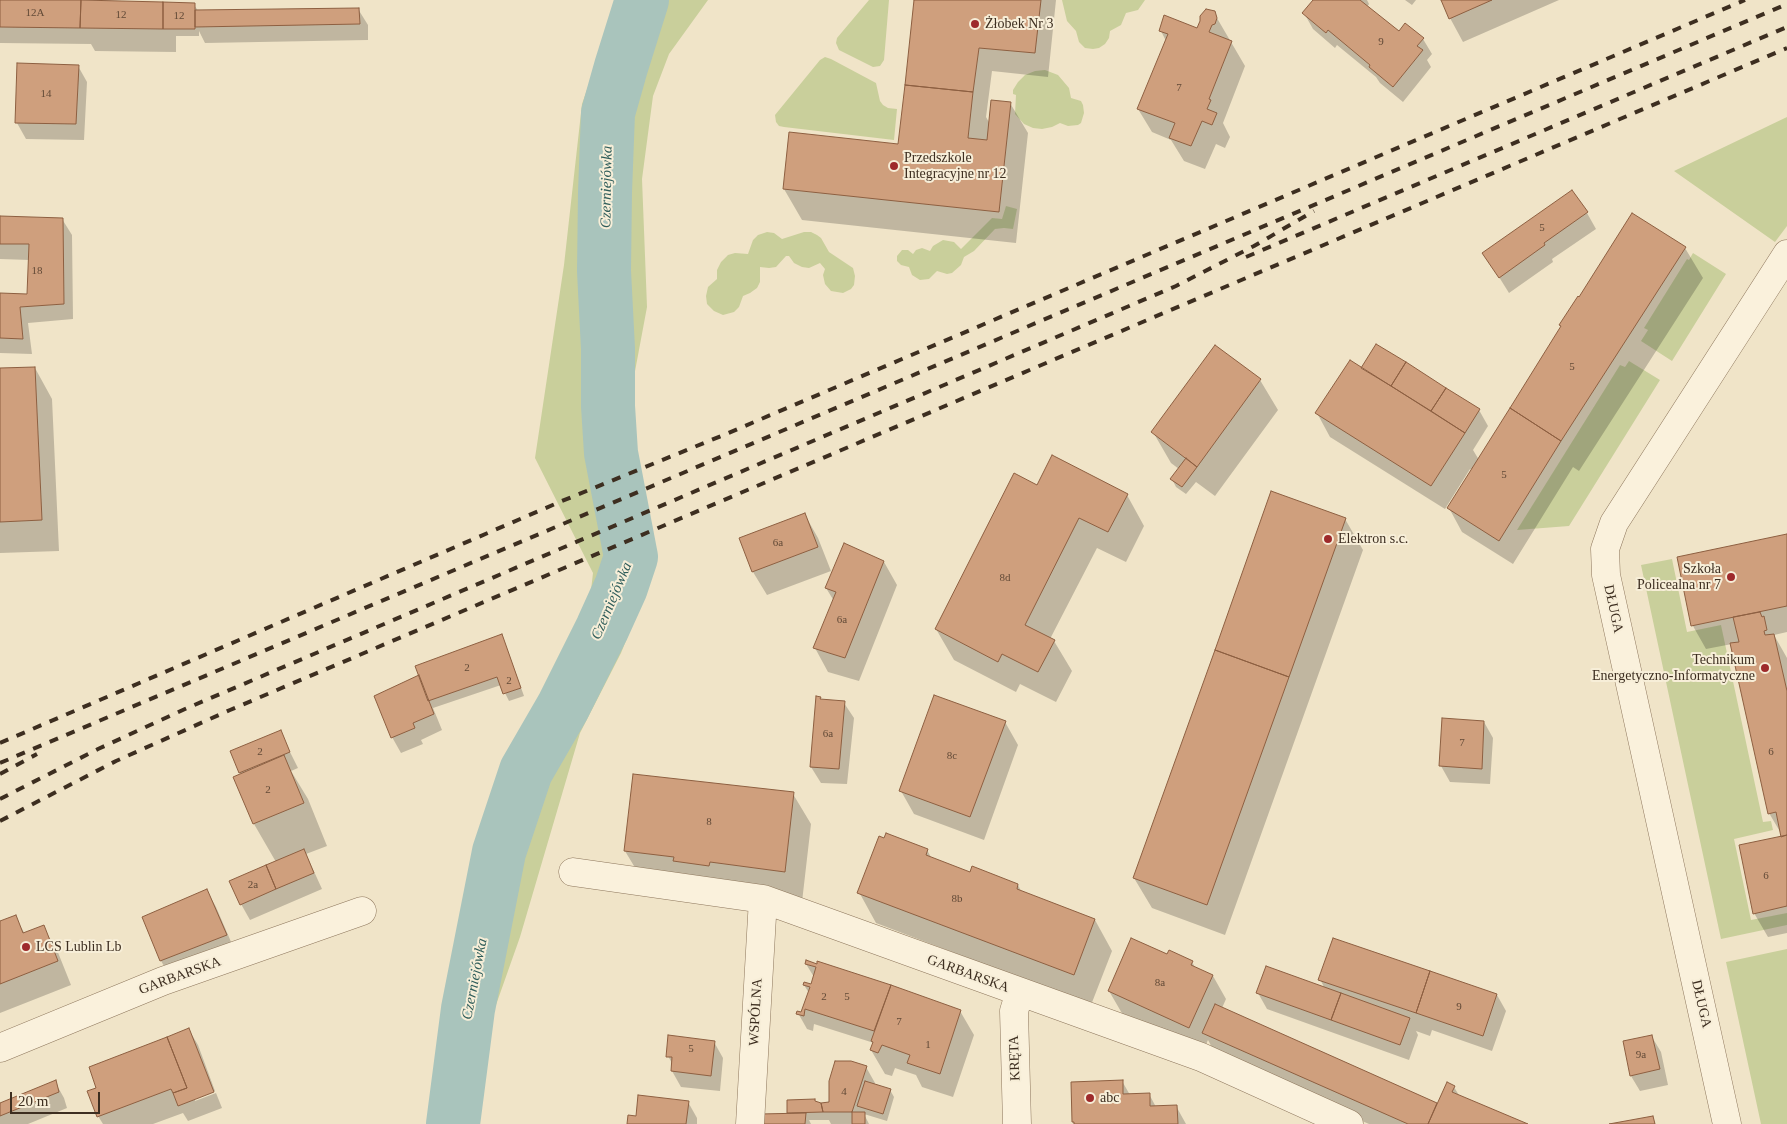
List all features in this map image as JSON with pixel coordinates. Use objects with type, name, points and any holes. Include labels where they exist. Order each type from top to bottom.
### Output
[{"type":"street","name":"DŁUGA","points":[[1727,1124],[1606,575],[1605,549],[1614,523],[1787,254]]},
{"type":"street","name":"GARBARSKA","points":[[573,872],[763,900],[1201,1057],[1321,1118],[1349,1124]]},
{"type":"street","name":"WSPÓLNA","points":[[750,1124],[763,900]]},
{"type":"street","name":"GARBARSKA","points":[[0,1048],[164,981],[362,911]]},
{"type":"street","name":"KRĘTA","points":[[1018,1124],[1014,1012],[1020,992]]},
{"type":"green space","points":[[618,0],[708,0],[669,54],[653,96],[642,179],[647,307],[627,414],[646,558],[640,606],[621,653],[580,733],[520,937],[491,1019],[478,1124],[434,1124],[442,1006],[469,891],[505,764],[588,616],[593,573],[535,458],[564,265],[582,104]]},
{"type":"green space","points":[[869,0],[889,0],[884,60],[880,66],[873,67],[839,50],[836,43],[837,38]]},
{"type":"green space","points":[[1062,0],[1145,0],[1138,10],[1126,13],[1121,25],[1110,31],[1109,38],[1105,44],[1093,49],[1085,48],[1079,42],[1076,31],[1067,21]]},
{"type":"green space","points":[[825,57],[876,83],[880,101],[883,105],[888,108],[897,109],[894,140],[779,126],[775,115],[820,60]]},
{"type":"green space","points":[[1045,70],[1058,75],[1069,88],[1071,98],[1081,101],[1084,113],[1081,123],[1078,125],[1068,126],[1060,123],[1042,129],[1033,128],[1024,124],[1015,114],[1016,95],[1013,94],[1013,90],[1018,82],[1025,75]]},
{"type":"green space","points":[[1787,117],[1787,226],[1775,242],[1674,171]]},
{"type":"green space","points":[[1006,206],[1017,209],[1013,229],[995,229],[974,251],[964,257],[961,265],[952,273],[947,274],[937,271],[929,279],[920,280],[912,275],[909,267],[901,265],[897,261],[897,256],[902,250],[908,250],[913,254],[916,250],[922,248],[930,251],[933,246],[943,240],[954,242],[961,249],[992,218],[1002,219]]},
{"type":"green space","points":[[767,232],[774,233],[782,239],[804,232],[811,232],[817,235],[821,238],[829,252],[853,268],[855,276],[854,285],[843,293],[831,291],[825,284],[823,275],[825,269],[820,263],[809,268],[802,267],[794,263],[789,256],[786,256],[776,267],[760,267],[760,282],[757,288],[743,296],[739,307],[734,312],[723,315],[714,311],[707,304],[706,296],[708,287],[717,279],[717,270],[721,262],[728,255],[735,253],[748,254],[753,240],[758,235]]},
{"type":"green space","points":[[1693,253],[1726,274],[1672,361],[1641,341],[1648,330],[1644,328],[1687,259],[1689,260]]},
{"type":"green space","points":[[1629,361],[1660,380],[1569,526],[1517,530],[1620,365],[1625,367]]},
{"type":"green space","points":[[1672,559],[1687,632],[1721,625],[1763,822],[1771,821],[1773,830],[1734,839],[1751,920],[1787,913],[1787,925],[1721,939],[1641,565]]},
{"type":"green space","points":[[1787,949],[1787,1124],[1761,1124],[1726,962]]},
{"type":"building","points":[[0,0],[81,0],[80,28],[0,27]]},
{"type":"building","points":[[81,0],[163,2],[163,29],[80,28]]},
{"type":"building","name":"Żłobek Nr 3","points":[[914,0],[1041,0],[1035,53],[979,48],[973,92],[905,85]]},
{"type":"building","points":[[1313,0],[1360,0],[1399,31],[1405,23],[1424,38],[1417,46],[1423,50],[1393,87],[1328,30],[1326,33],[1302,13]]},
{"type":"building","points":[[1441,0],[1492,0],[1449,19]]},
{"type":"building","points":[[163,2],[195,3],[195,29],[163,29]]},
{"type":"building","points":[[359,8],[360,24],[195,27],[195,10]]},
{"type":"building","points":[[1206,9],[1215,11],[1217,18],[1209,32],[1232,41],[1209,99],[1211,100],[1207,109],[1217,113],[1212,125],[1202,121],[1191,146],[1169,138],[1175,123],[1137,109],[1168,34],[1159,31],[1164,15],[1197,28],[1200,16]]},
{"type":"building","points":[[17,63],[79,65],[76,124],[15,123]]},
{"type":"building","name":"Przedszkole Integracyjne nr 12","points":[[905,85],[973,92],[968,138],[987,140],[991,100],[1011,102],[999,212],[783,189],[789,132],[898,144]]},
{"type":"building","points":[[1572,190],[1588,212],[1499,278],[1482,253]]},
{"type":"building","points":[[1632,213],[1686,247],[1561,441],[1510,408],[1561,326],[1559,325]]},
{"type":"building","points":[[0,216],[63,218],[64,304],[20,307],[23,339],[0,338],[0,293],[27,294],[29,244],[0,244]]},
{"type":"building","points":[[1376,344],[1406,362],[1391,386],[1361,368]]},
{"type":"building","points":[[1215,345],[1261,379],[1197,467],[1151,432]]},
{"type":"building","points":[[1350,360],[1465,433],[1431,486],[1315,413]]},
{"type":"building","points":[[1406,362],[1446,388],[1431,411],[1391,386]]},
{"type":"building","points":[[35,367],[42,520],[0,522],[0,368]]},
{"type":"building","points":[[1446,388],[1480,409],[1465,433],[1431,411]]},
{"type":"building","points":[[1510,408],[1561,441],[1499,541],[1447,508]]},
{"type":"building","points":[[1052,455],[1128,494],[1108,532],[1079,518],[1025,625],[1055,640],[1038,672],[1002,654],[998,662],[935,629],[1014,473],[1037,485]]},
{"type":"building","points":[[1186,458],[1197,467],[1182,487],[1170,479]]},
{"type":"building","points":[[1271,491],[1346,518],[1289,677],[1215,650]]},
{"type":"building","points":[[805,513],[818,547],[752,572],[739,538]]},
{"type":"building","points":[[1787,534],[1787,606],[1691,626],[1677,557]]},
{"type":"building","points":[[844,543],[884,561],[845,658],[813,648],[836,592],[825,588]]},
{"type":"building","points":[[1760,612],[1762,617],[1764,616],[1767,630],[1764,631],[1765,635],[1774,634],[1787,691],[1787,835],[1781,837],[1776,812],[1768,814],[1730,643],[1739,642],[1733,617]]},
{"type":"building","points":[[502,634],[521,688],[503,694],[497,677],[428,701],[415,666]]},
{"type":"building","points":[[1215,650],[1289,677],[1207,905],[1133,878]]},
{"type":"building","points":[[419,675],[434,714],[413,723],[415,728],[391,738],[374,696]]},
{"type":"building","points":[[934,695],[1006,721],[970,817],[899,791]]},
{"type":"building","points":[[816,696],[821,697],[820,699],[845,701],[839,769],[810,767]]},
{"type":"building","points":[[1442,718],[1484,721],[1482,769],[1439,766]]},
{"type":"building","points":[[281,730],[290,752],[239,773],[230,751]]},
{"type":"building","points":[[284,755],[304,803],[253,824],[233,777]]},
{"type":"building","points":[[633,774],[794,792],[785,872],[710,862],[709,866],[673,861],[674,857],[624,851]]},
{"type":"building","points":[[886,833],[928,849],[926,855],[970,872],[972,866],[1018,884],[1017,889],[1095,919],[1074,975],[857,893],[879,836],[884,838]]},
{"type":"building","points":[[1787,835],[1787,906],[1753,914],[1739,845]]},
{"type":"building","points":[[304,849],[314,873],[276,889],[266,865]]},
{"type":"building","points":[[266,865],[276,889],[240,905],[229,881]]},
{"type":"building","points":[[207,889],[227,935],[160,961],[142,917]]},
{"type":"building","name":"LCS Lublin Lb","points":[[16,915],[23,933],[44,925],[58,961],[0,984],[0,921]]},
{"type":"building","points":[[1131,938],[1167,954],[1169,950],[1193,961],[1191,965],[1213,975],[1189,1028],[1108,991]]},
{"type":"building","points":[[1333,938],[1430,971],[1416,1013],[1318,980]]},
{"type":"building","points":[[806,960],[817,964],[817,961],[891,985],[874,1031],[805,1009],[804,1016],[796,1014],[797,1011],[801,1012],[810,987],[803,985],[804,982],[811,984],[816,967],[805,964]]},
{"type":"building","points":[[1266,966],[1341,993],[1331,1020],[1256,993]]},
{"type":"building","points":[[1430,971],[1497,994],[1483,1036],[1416,1013]]},
{"type":"building","points":[[891,985],[961,1010],[940,1074],[907,1063],[910,1055],[882,1045],[878,1053],[870,1050],[873,1042],[871,1041]]},
{"type":"building","points":[[1341,993],[1410,1018],[1400,1045],[1331,1020]]},
{"type":"building","points":[[1215,1004],[1437,1103],[1428,1124],[1408,1124],[1202,1033]]},
{"type":"building","points":[[189,1028],[214,1092],[178,1106],[173,1093],[187,1088],[167,1037]]},
{"type":"building","points":[[668,1035],[715,1041],[711,1076],[671,1071],[672,1057],[666,1057]]},
{"type":"building","points":[[1652,1035],[1660,1069],[1630,1076],[1623,1041]]},
{"type":"building","points":[[167,1037],[187,1088],[173,1093],[171,1089],[97,1117],[87,1091],[96,1088],[89,1067]]},
{"type":"building","points":[[835,1061],[851,1061],[867,1066],[852,1112],[823,1112],[821,1103],[829,1102],[829,1081]]},
{"type":"building","points":[[56,1080],[59,1092],[0,1116],[0,1103]]},
{"type":"building","points":[[1123,1080],[1123,1094],[1150,1093],[1150,1106],[1177,1105],[1178,1124],[1074,1124],[1072,1122],[1071,1082]]},
{"type":"building","points":[[865,1081],[891,1089],[883,1114],[857,1106]]},
{"type":"building","points":[[1447,1082],[1455,1086],[1452,1092],[1528,1124],[1428,1124]]},
{"type":"building","points":[[638,1095],[689,1101],[686,1124],[627,1124],[628,1115],[636,1116]]},
{"type":"building","points":[[815,1099],[815,1101],[821,1103],[823,1112],[787,1113],[787,1100]]},
{"type":"building","points":[[852,1112],[865,1112],[865,1124],[852,1124]]},
{"type":"building","points":[[806,1113],[805,1124],[759,1124],[760,1114]]},
{"type":"building","points":[[1653,1116],[1655,1124],[1609,1124]]},
{"type":"waterway","name":"Czerniejówka","points":[[453,1124],[468,1009],[499,852],[526,771],[563,707],[602,629],[621,587],[631,557],[611,453],[604,271],[605,192],[608,113],[642,0]]},
{"type":"railway","points":[[0,743],[562,501],[726,434],[1745,0]]},
{"type":"railway","points":[[0,763],[1787,4]]},
{"type":"railway","points":[[1246,257],[1787,27]]},
{"type":"railway","points":[[0,821],[116,761],[230,710],[1787,48]]},
{"type":"railway","points":[[0,799],[98,749],[185,709],[1176,286],[1254,246],[1314,211]]},
{"type":"railway","points":[[0,774],[37,754]]},
{"type":"place","name":"Żłobek Nr 3","points":[[975,24]]},
{"type":"place","name":"Przedszkole Integracyjne nr 12","points":[[894,166]]},
{"type":"place","name":"Elektron s.c.","points":[[1328,539]]},
{"type":"place","name":"Szkoła Policealna nr 7","points":[[1731,577]]},
{"type":"place","name":"Technikum Energetyczno-Informatyczne","points":[[1765,668]]},
{"type":"place","name":"LCS Lublin Lb","points":[[26,947]]},
{"type":"place","name":"abc","points":[[1090,1098]]}]
